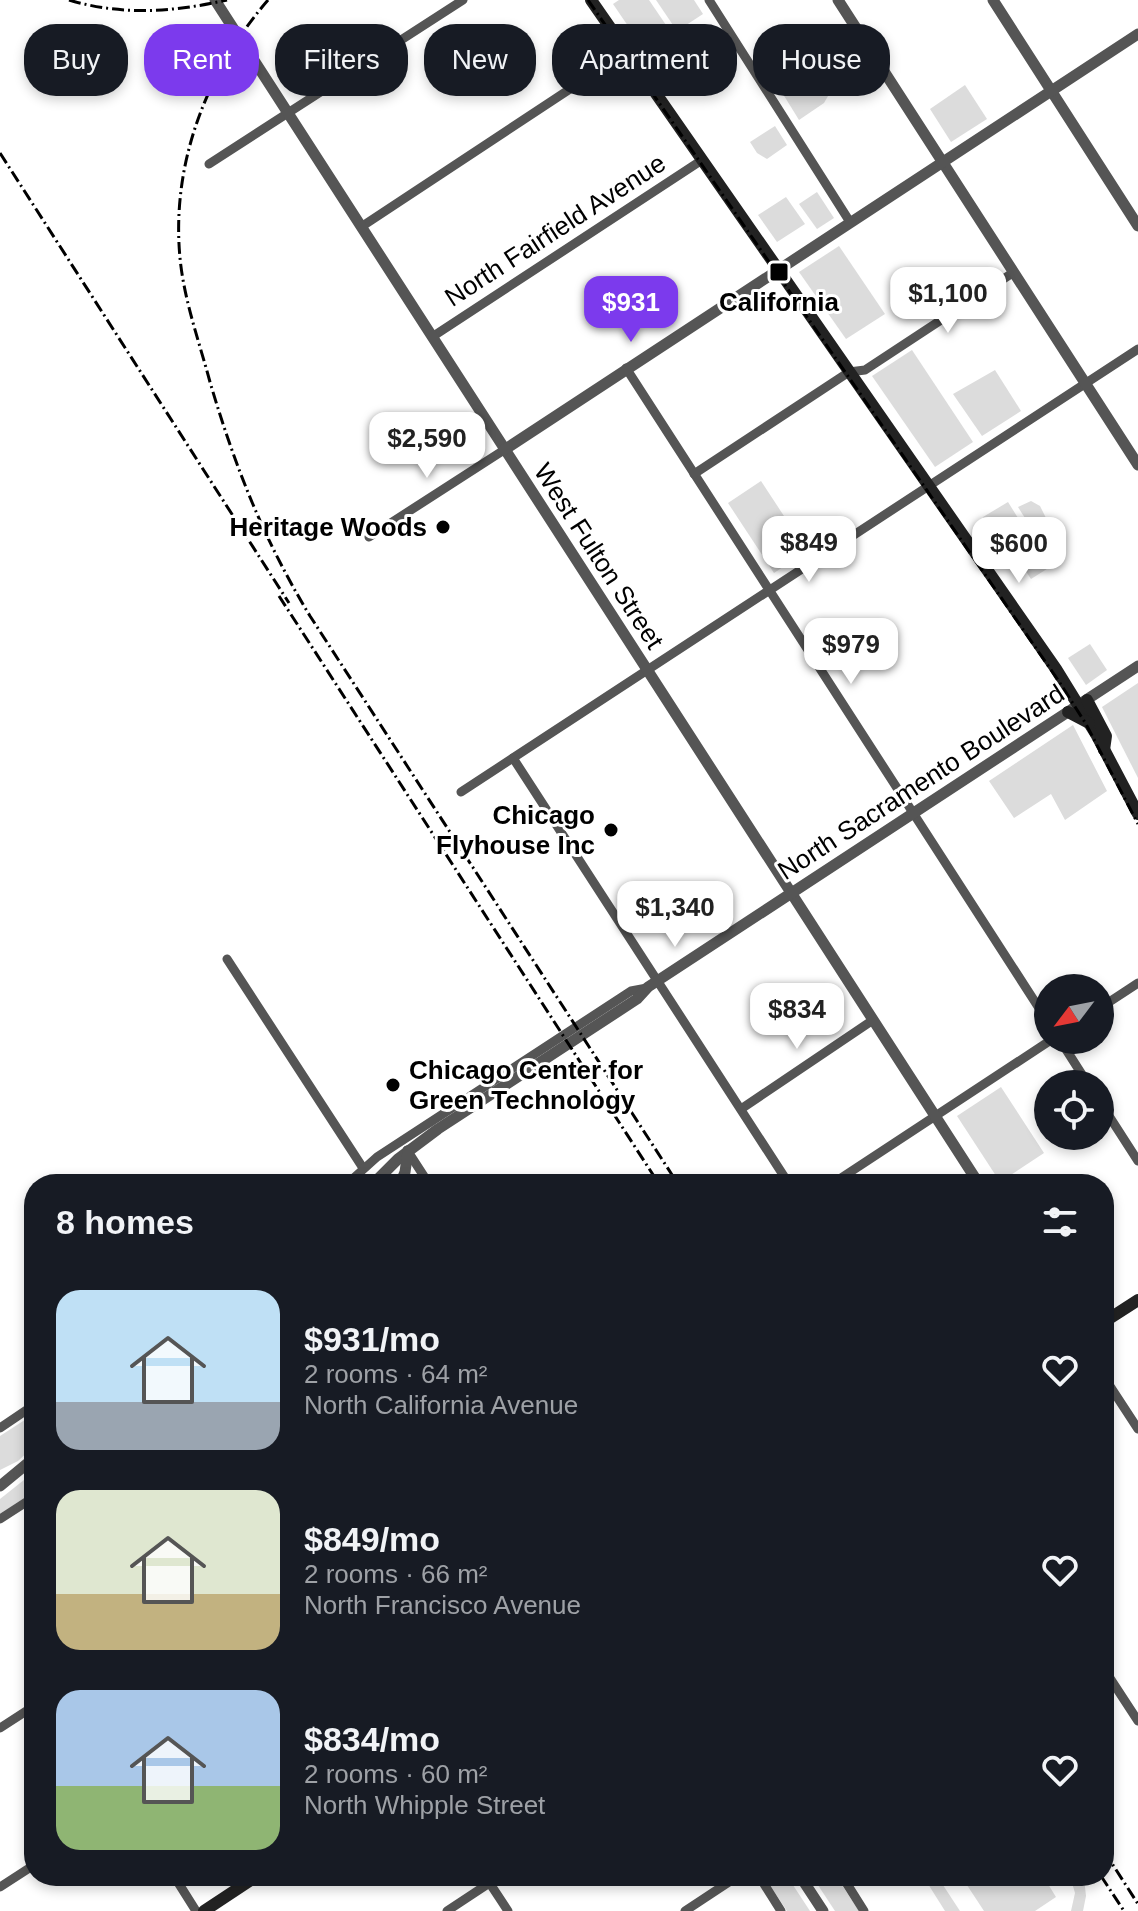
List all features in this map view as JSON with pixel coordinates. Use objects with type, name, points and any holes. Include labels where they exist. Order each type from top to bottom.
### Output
[{"type":"main road","points":[[591,0],[605,24]]},
{"type":"main road","points":[[654,96],[779,265],[813,319],[856,376],[1080,705],[1106,736],[1104,750]]},
{"type":"main road","points":[[1080,705],[1138,814]]},
{"type":"main road","points":[[1114,1316],[1138,1300]]},
{"type":"main road","points":[[204,1911],[242,1886]]},
{"type":"street","name":"West Fulton Street","points":[[215,0],[973,1174]]},
{"type":"street","points":[[209,164],[463,0]]},
{"type":"street","points":[[709,0],[850,222]]},
{"type":"street","points":[[838,0],[1138,465]]},
{"type":"street","points":[[993,0],[1138,226]]},
{"type":"street","points":[[369,537],[779,265],[1138,34]]},
{"type":"street","points":[[361,227],[559,96]]},
{"type":"street","name":"North Fairfield Avenue","points":[[432,337],[702,160]]},
{"type":"street","points":[[694,474],[856,376],[1014,272]]},
{"type":"street","points":[[461,792],[1138,349]]},
{"type":"street","points":[[626,368],[1034,1000]]},
{"type":"street","name":"North Sacramento Boulevard","points":[[357,1174],[637,999],[653,984],[1138,666]]},
{"type":"street","points":[[513,758],[653,984],[783,1174]]},
{"type":"street","points":[[227,959],[363,1168]]},
{"type":"street","points":[[1114,999],[1138,983]]},
{"type":"street","points":[[741,1109],[873,1020]]},
{"type":"street","points":[[847,1174],[1034,1051]]},
{"type":"street","points":[[1114,1124],[1138,1161]]},
{"type":"street","points":[[401,1174],[405,1146]]},
{"type":"street","points":[[405,1146],[423,1174]]},
{"type":"street","name":"North Sacramento Boulevard","points":[[381,1174],[405,1146]]},
{"type":"street","points":[[1114,1392],[1138,1429]]},
{"type":"street","points":[[0,1428],[24,1412]]},
{"type":"street","points":[[0,1486],[24,1466]]},
{"type":"street","points":[[0,1519],[24,1503]]},
{"type":"street","points":[[1114,1684],[1138,1721]]},
{"type":"street","points":[[0,1728],[24,1712]]},
{"type":"street","points":[[0,1887],[24,1871]]},
{"type":"street","points":[[180,1886],[196,1911]]},
{"type":"street","points":[[447,1911],[479,1886]]},
{"type":"street","points":[[491,1886],[508,1911]]},
{"type":"street","points":[[685,1911],[723,1886]]},
{"type":"street","points":[[765,1886],[781,1911]]},
{"type":"street","points":[[807,1886],[823,1911]]},
{"type":"street","points":[[848,1886],[864,1911]]},
{"type":"shaded area","points":[[619,0],[649,0],[665,24],[627,24],[613,4]]},
{"type":"shaded area","points":[[656,0],[694,0],[703,14],[688,24],[672,24]]},
{"type":"shaded area","points":[[965,85],[987,119],[951,142],[930,109]]},
{"type":"shaded area","points":[[784,96],[828,96],[824,103],[799,120]]},
{"type":"shaded area","points":[[775,126],[787,145],[767,159],[757,153],[750,142]]},
{"type":"shaded area","points":[[817,192],[834,218],[817,229],[799,204]]},
{"type":"shaded area","points":[[786,197],[805,224],[777,242],[758,215]]},
{"type":"shaded area","points":[[839,246],[885,314],[846,339],[799,272]]},
{"type":"shaded area","points":[[912,350],[973,442],[935,467],[872,376]]},
{"type":"shaded area","points":[[995,370],[1021,411],[982,436],[953,394]]},
{"type":"shaded area","points":[[761,481],[807,551],[774,573],[728,503]]},
{"type":"shaded area","points":[[1031,501],[1040,506],[1049,524],[1035,534],[1018,507]]},
{"type":"shaded area","points":[[1008,502],[1030,537],[1005,553],[983,517]]},
{"type":"shaded area","points":[[1048,547],[1058,562],[1031,579],[1021,564]]},
{"type":"shaded area","points":[[1090,644],[1107,670],[1086,685],[1068,658]]},
{"type":"shaded area","points":[[1138,683],[1138,778],[1102,707]]},
{"type":"shaded area","points":[[1073,725],[1107,791],[1065,820],[1051,794],[1014,818],[989,781]]},
{"type":"shaded area","points":[[1001,1087],[1034,1138],[1034,1150],[1044,1153],[1012,1174],[995,1174],[957,1116]]},
{"type":"shaded area","points":[[24,1420],[24,1455],[0,1470],[0,1436]]},
{"type":"shaded area","points":[[24,1480],[24,1498],[0,1514],[0,1499]]},
{"type":"shaded area","points":[[771,1886],[794,1886],[810,1911],[787,1911]]},
{"type":"shaded area","points":[[819,1886],[843,1886],[859,1911],[835,1911]]},
{"type":"shaded area","points":[[929,1886],[944,1886],[960,1911],[945,1911]]},
{"type":"shaded area","points":[[968,1886],[1049,1886],[1056,1897],[1035,1911],[984,1911]]},
{"type":"shaded area","points":[[1073,1886],[1085,1886],[1083,1911],[1071,1911],[1075,1893]]},
{"type":"railway","points":[[69,0],[128,10],[187,7],[227,0]]},
{"type":"railway","points":[[268,0],[227,57],[211,88],[188,153],[181,188],[180,258],[185,289],[230,444],[265,531],[310,616],[672,1174]]},
{"type":"railway","points":[[588,0],[1058,680],[1086,724],[1138,824]]},
{"type":"railway","points":[[0,153],[289,603]]},
{"type":"railway","points":[[279,596],[653,1174]]},
{"type":"railway","points":[[1114,1867],[1138,1904]]},
{"type":"railway","points":[[1108,1886],[1124,1911]]},
{"type":"place","name":"California","points":[[779,272]]},
{"type":"place","name":"Heritage Woods","points":[[443,527]]},
{"type":"place","name":"Chicago Flyhouse Inc","points":[[611,830]]},
{"type":"place","name":"Chicago Center for Green Technology","points":[[393,1085]]}]
